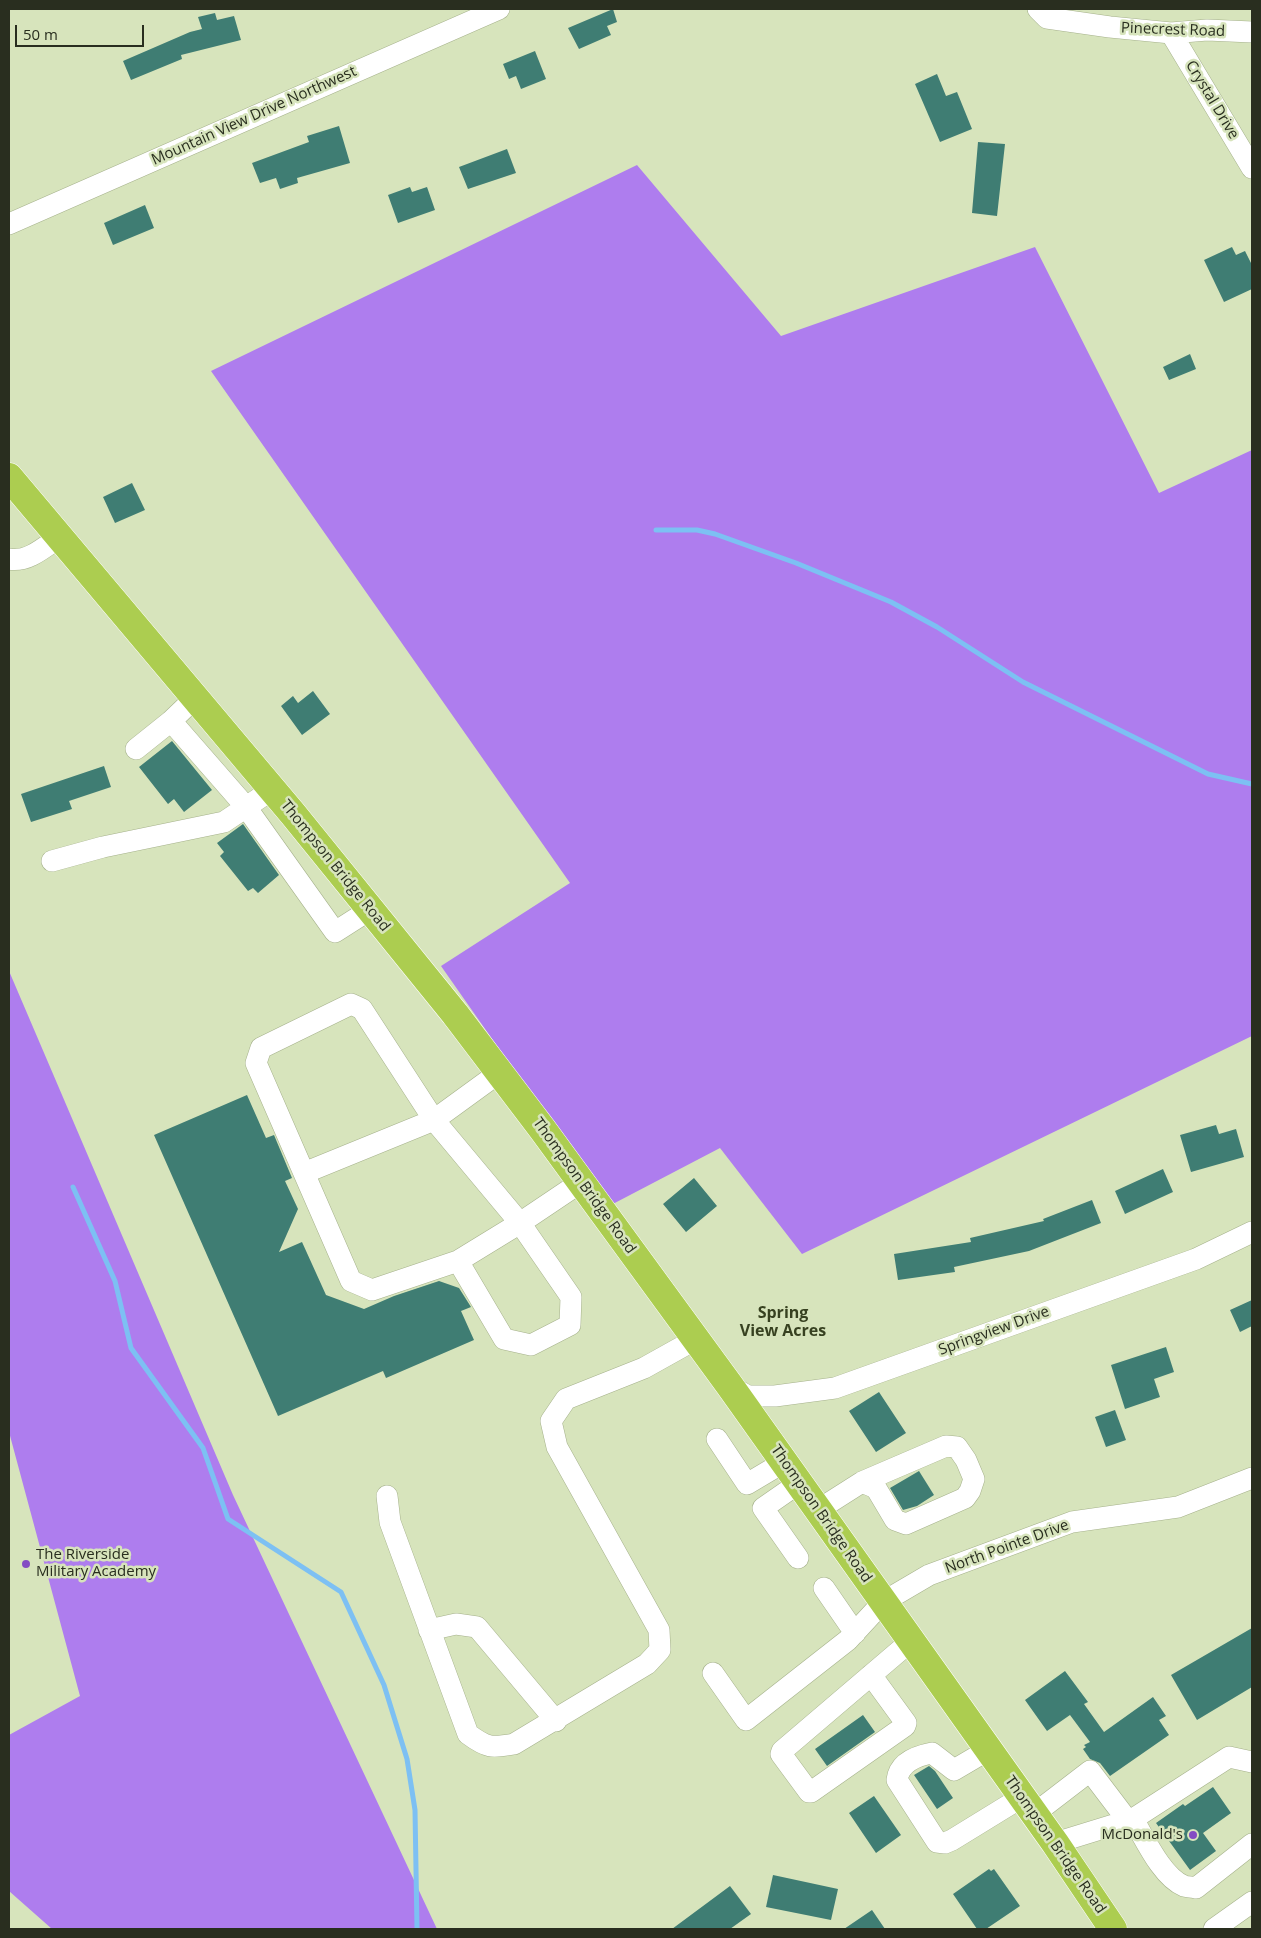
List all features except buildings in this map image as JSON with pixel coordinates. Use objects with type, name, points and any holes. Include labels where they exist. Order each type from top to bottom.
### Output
[{"type":"highway","name":"Thompson Bridge Road","points":[[9,477],[273,789],[456,1014],[730,1386],[1055,1844],[1113,1929]]},
{"type":"street","name":"Mountain View Drive Northwest","points":[[9,224],[498,9]]},
{"type":"street","name":"Pinecrest Road","points":[[1038,9],[1047,18],[1110,27],[1171,33],[1207,30],[1252,32]]},
{"type":"street","name":"Crystal Drive","points":[[1171,33],[1252,168]]},
{"type":"street","points":[[9,559],[16,560],[34,554],[59,537]]},
{"type":"street","points":[[136,749],[171,721],[195,698]]},
{"type":"street","points":[[171,721],[246,807],[335,932],[371,909]]},
{"type":"street","points":[[52,861],[103,847],[224,822],[273,789]]},
{"type":"street","points":[[458,1261],[504,1339],[531,1345],[570,1325],[571,1297],[520,1222],[434,1120],[362,1009],[351,1004],[261,1048],[256,1063],[351,1281],[372,1290],[458,1261],[520,1222],[581,1182]]},
{"type":"street","points":[[304,1173],[434,1120],[500,1072]]},
{"type":"street","name":"Springview Drive","points":[[730,1386],[748,1396],[775,1396],[834,1388],[1196,1259],[1252,1232]]},
{"type":"street","points":[[387,1496],[390,1522],[468,1734],[482,1745],[496,1747],[514,1744],[647,1664],[660,1650],[659,1630],[557,1447],[551,1421],[566,1399],[644,1368],[696,1339]]},
{"type":"street","points":[[717,1439],[747,1484],[791,1473]]},
{"type":"street","points":[[818,1510],[862,1482],[946,1446],[957,1447],[966,1460],[974,1479],[970,1491],[965,1498],[906,1524],[895,1520],[876,1488],[862,1482]]},
{"type":"street","points":[[791,1473],[764,1508],[798,1558]]},
{"type":"street","name":"North Pointe Drive","points":[[713,1673],[746,1720],[848,1640],[883,1602],[929,1576],[1072,1522],[1178,1507],[1252,1478]]},
{"type":"street","points":[[824,1588],[855,1633]]},
{"type":"street","points":[[429,1630],[456,1624],[477,1627],[556,1720]]},
{"type":"street","points":[[871,1675],[906,1723],[905,1726],[809,1792],[781,1754],[782,1752],[871,1675],[911,1641]]},
{"type":"street","points":[[988,1750],[954,1770],[932,1754],[917,1756],[903,1766],[898,1773],[897,1780],[937,1842],[945,1843],[1028,1806],[1090,1771],[1130,1820],[1171,1877],[1184,1886],[1196,1888],[1252,1844]]},
{"type":"street","points":[[1055,1844],[1130,1820],[1229,1756],[1252,1762]]},
{"type":"street","points":[[1214,1929],[1252,1902]]},
{"type":"shaded area","points":[[637,165],[781,336],[1035,247],[1159,493],[1252,450],[1252,1036],[802,1254],[720,1148],[609,1206],[441,966],[570,883],[211,371]]},
{"type":"shaded area","points":[[9,971],[233,1495],[437,1929],[52,1929],[9,1891],[9,1735],[80,1696],[9,1432]]},
{"type":"waterway","points":[[656,530],[697,530],[715,534],[796,563],[891,602],[937,627],[1023,682],[1208,774],[1252,784]]},
{"type":"waterway","points":[[73,1187],[115,1281],[131,1348],[203,1448],[228,1519],[341,1592],[384,1685],[407,1759],[415,1810],[417,1929]]},
{"type":"place","name":"The Riverside Military Academy","points":[[26,1564]]},
{"type":"place","name":"McDonald's","points":[[1193,1835]]},
{"type":"district","name":"Spring View Acres","points":[[783,1322]]}]
